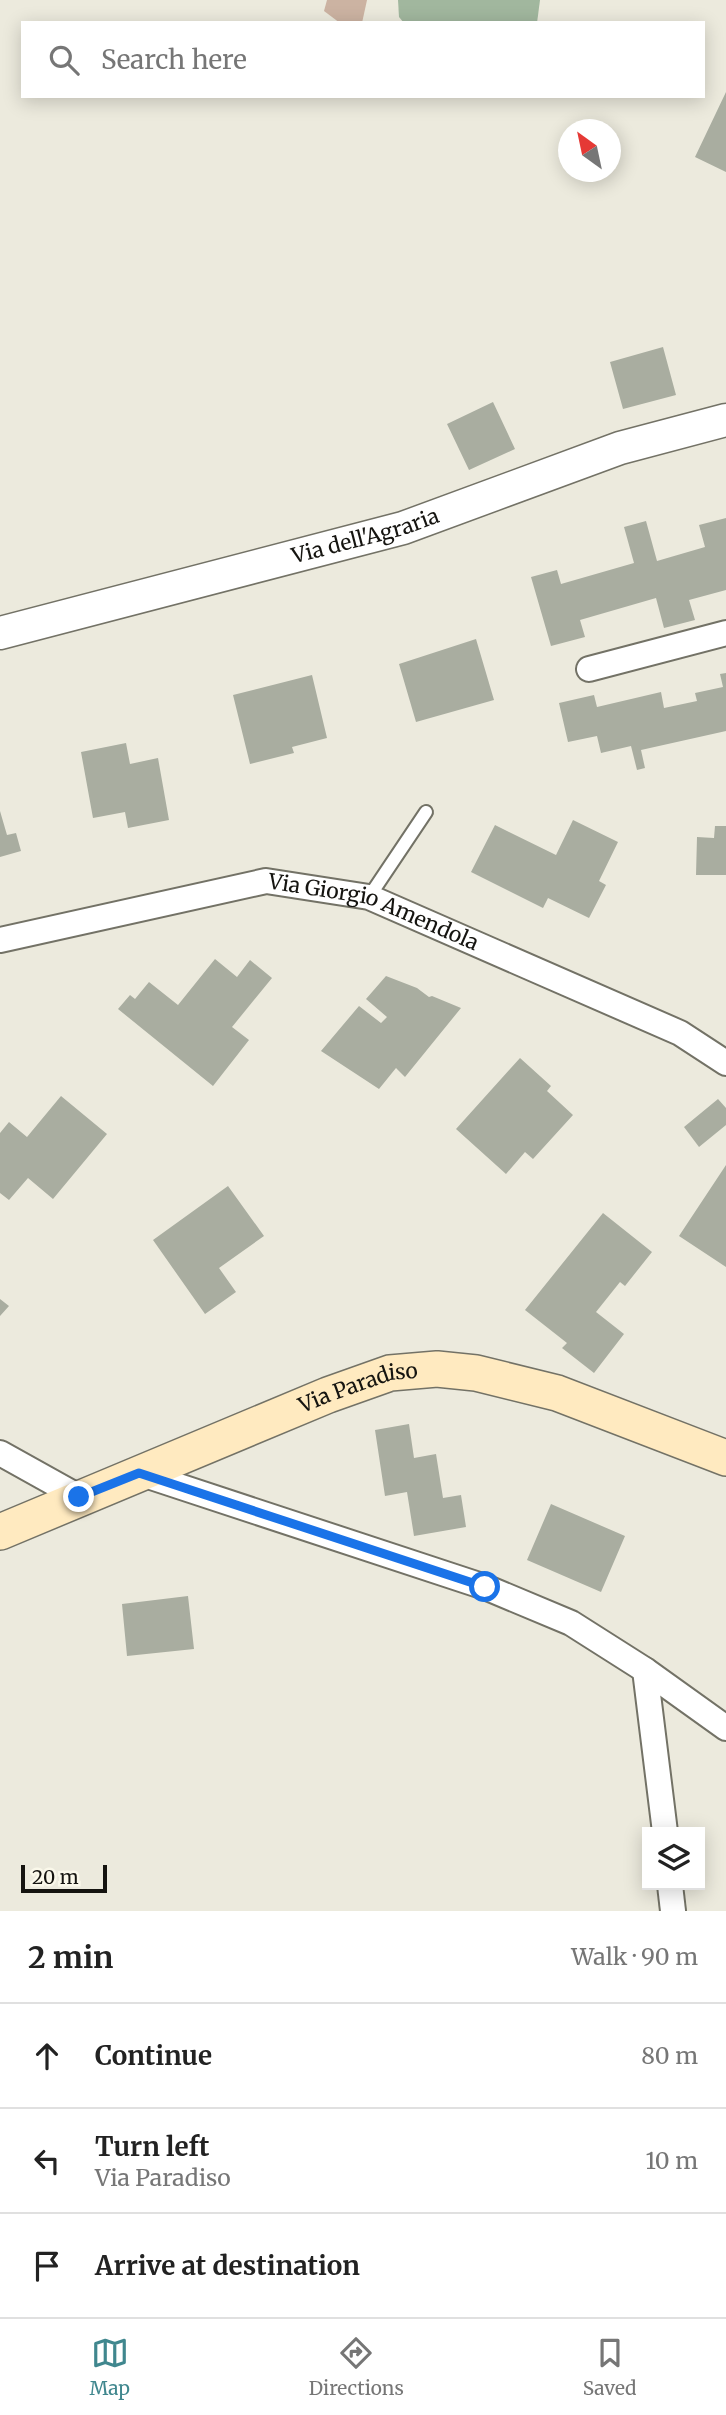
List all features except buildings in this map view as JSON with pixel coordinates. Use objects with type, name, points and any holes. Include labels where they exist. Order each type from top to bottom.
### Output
[{"type":"main road","name":"Via Paradiso","points":[[0,1532],[79,1497],[390,1373],[437,1369],[476,1373],[557,1393],[726,1458]]},
{"type":"street","name":"Via dell'Agraria","points":[[0,633],[403,528],[620,448],[726,420]]},
{"type":"street","points":[[589,669],[726,633]]},
{"type":"street","name":"Via Giorgio Amendola","points":[[0,940],[266,881],[369,897],[680,1034],[726,1063]]},
{"type":"street","points":[[0,1453],[79,1497]]},
{"type":"street","points":[[139,1473],[485,1587],[571,1623],[645,1670],[726,1728]]},
{"type":"street","points":[[645,1670],[664,1827]]},
{"type":"street","points":[[671,1890],[673,1911]]},
{"type":"lane","points":[[369,897],[426,812]]},
{"type":"shaded area","points":[[327,0],[367,0],[362,21],[337,21],[324,11]]},
{"type":"shaded area","points":[[398,0],[540,0],[537,21],[402,21],[399,17]]},
{"type":"route","points":[[79,1497],[139,1473],[485,1587]]}]
